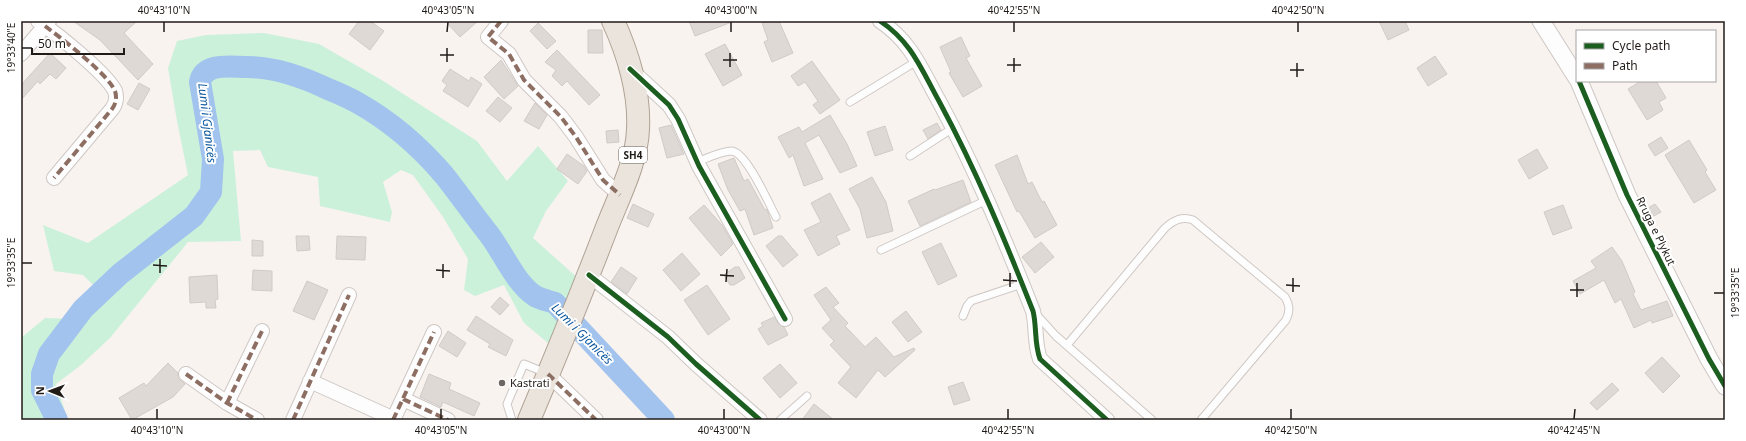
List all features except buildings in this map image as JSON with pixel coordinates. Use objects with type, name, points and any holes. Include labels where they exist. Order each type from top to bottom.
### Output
[{"type":"main road","name":"SH4","points":[[529,420],[620,195],[635,149],[638,131],[638,114],[630,68],[613,21]]},
{"type":"street","points":[[501,21],[488,37],[509,54],[524,80],[561,117],[603,180],[620,195]]},
{"type":"street","points":[[880,21],[901,36],[917,61],[953,128],[987,200],[1033,311],[1036,322],[1037,352],[1040,359],[1107,420]]},
{"type":"street","points":[[1541,21],[1576,76]]},
{"type":"street","points":[[21,54],[44,23],[101,75],[114,90],[116,99],[112,109],[54,178]]},
{"type":"street","points":[[630,68],[669,105],[678,119],[697,162],[785,319]]},
{"type":"street","name":"Rruga e Plykut","points":[[1579,82],[1627,195],[1709,360],[1725,386]]},
{"type":"street","points":[[587,279],[668,337],[696,364],[760,420]]},
{"type":"street","points":[[293,420],[349,295]]},
{"type":"street","points":[[226,403],[262,331]]},
{"type":"street","points":[[310,381],[394,419],[434,332]]},
{"type":"street","points":[[552,365],[596,420]]},
{"type":"street","points":[[186,374],[226,403],[257,420]]},
{"type":"street","points":[[403,399],[448,420]]},
{"type":"lane","points":[[850,102],[917,61]]},
{"type":"lane","points":[[910,156],[953,128]]},
{"type":"lane","points":[[697,162],[727,152],[734,151],[740,155],[749,167],[776,217]]},
{"type":"lane","points":[[882,250],[987,200]]},
{"type":"lane","points":[[1067,346],[1165,228],[1172,222],[1180,219],[1187,218],[1193,220],[1285,297],[1289,305],[1289,313],[1286,320],[1201,420]]},
{"type":"lane","points":[[963,316],[971,301],[1022,284]]},
{"type":"lane","points":[[1033,311],[1067,346],[1152,420]]},
{"type":"lane","points":[[512,420],[507,404],[524,364],[552,365]]},
{"type":"lane","points":[[780,420],[808,396]]},
{"type":"green space","points":[[264,33],[319,44],[380,79],[477,141],[507,181],[538,146],[568,181],[546,211],[533,238],[580,280],[548,343],[524,323],[504,285],[475,296],[464,290],[468,259],[443,217],[413,175],[401,170],[383,182],[392,212],[390,222],[320,206],[318,177],[268,167],[260,150],[233,151],[241,241],[188,242],[110,338],[81,365],[56,384],[68,420],[21,420],[21,338],[45,318],[78,319],[102,294],[83,275],[54,271],[43,225],[88,243],[188,175],[168,68],[177,41],[206,35]]},
{"type":"waterway","name":"Lumi i Gjanicës","points":[[57,420],[42,390],[42,374],[49,354],[83,309],[120,274],[194,216],[211,192],[213,159],[200,82],[207,71],[212,68],[226,66],[257,67],[299,77],[355,101],[393,126],[425,154],[444,175],[494,241],[521,283],[535,296],[555,303],[664,420]]},
{"type":"marked path","points":[[501,21],[488,37],[509,54],[524,80],[561,117],[576,137],[603,180],[620,195]]},
{"type":"marked path","points":[[45,26],[94,66],[111,84],[116,96],[112,109],[54,178]]},
{"type":"marked path","points":[[293,420],[349,295]]},
{"type":"marked path","points":[[227,403],[262,331]]},
{"type":"marked path","points":[[393,420],[434,332]]},
{"type":"marked path","points":[[186,374],[227,403],[257,420]]},
{"type":"marked path","points":[[548,374],[596,420]]},
{"type":"marked path","points":[[403,399],[448,420]]},
{"type":"cycle path","points":[[880,21],[900,38],[915,58],[966,154],[1001,232],[1033,311],[1037,347],[1040,359],[1107,420]]},
{"type":"cycle path","points":[[630,69],[669,105],[678,119],[699,166],[785,319]]},
{"type":"cycle path","points":[[1579,82],[1627,195],[1709,359],[1725,386]]},
{"type":"cycle path","points":[[589,275],[668,337],[696,364],[760,420]]},
{"type":"place","name":"Kastrati","points":[[502,383]]}]
